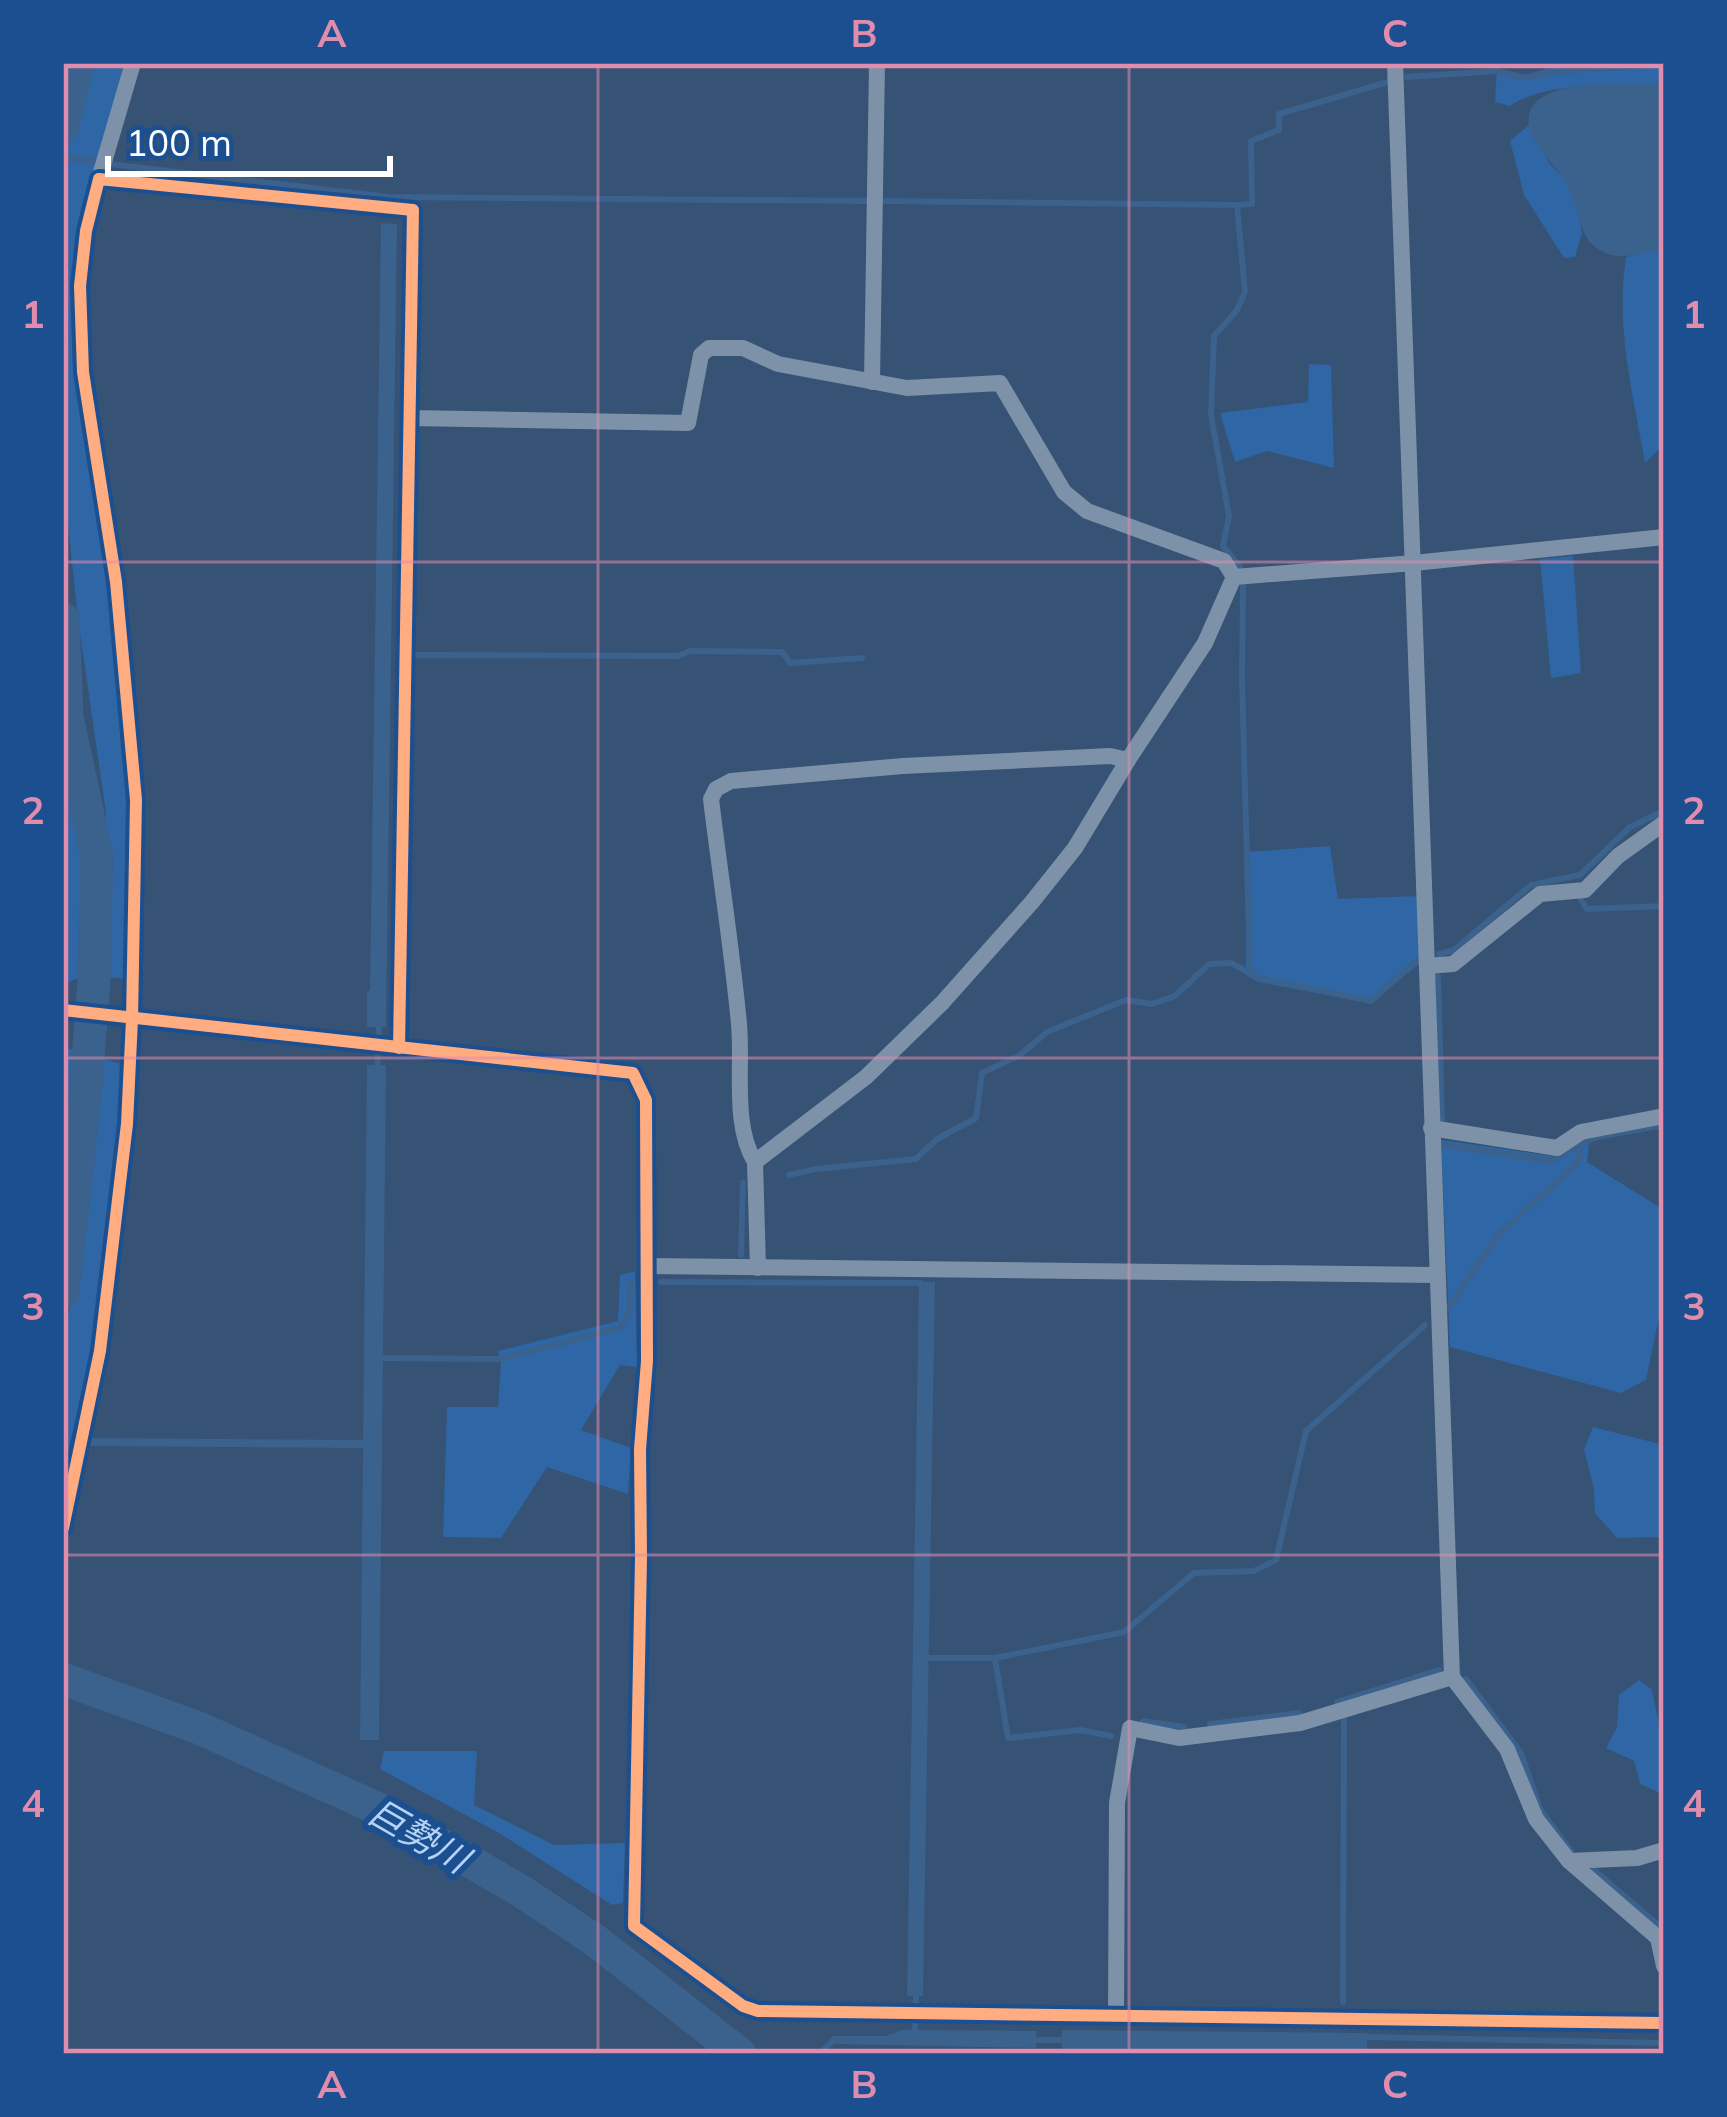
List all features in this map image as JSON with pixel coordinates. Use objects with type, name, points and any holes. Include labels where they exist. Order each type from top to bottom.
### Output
[{"type":"street","points":[[63,1528],[100,1351],[128,1124],[126,1018],[136,800],[116,582],[83,372],[80,286],[86,231],[133,63]]},
{"type":"street","points":[[872,382],[877,63]]},
{"type":"street","points":[[1395,63],[1452,1677],[1507,1749],[1535,1819],[1569,1862],[1658,1938],[1664,1966]]},
{"type":"street","points":[[99,179],[413,210],[410,418],[385,1046]]},
{"type":"street","points":[[410,418],[688,423],[701,355],[709,348],[743,348],[778,364],[907,388],[1000,382],[1064,492],[1087,512],[1224,561],[1234,577]]},
{"type":"street","points":[[1234,577],[1664,537]]},
{"type":"street","points":[[755,1162],[866,1077],[942,1003],[1032,902],[1075,848],[1205,643],[1234,577]]},
{"type":"street","points":[[758,1268],[755,1162],[746,1148],[744,1129],[738,1071],[740,1030],[711,799],[716,789],[731,782],[903,766],[1109,756],[1128,760]]},
{"type":"street","points":[[1427,966],[1453,964],[1540,894],[1585,890],[1618,856],[1664,823]]},
{"type":"street","points":[[66,1010],[633,1073],[646,1100],[647,1266],[634,1926],[743,2006],[758,2011],[915,2014],[1664,2023]]},
{"type":"street","points":[[1431,1128],[1557,1148],[1581,1132],[1664,1116]]},
{"type":"street","points":[[647,1266],[1436,1276]]},
{"type":"street","points":[[1115,2016],[1117,1803],[1130,1728],[1178,1738],[1300,1724],[1452,1677]]},
{"type":"street","points":[[1569,1862],[1637,1858],[1664,1850]]},
{"type":"shaded area","points":[[90,63],[126,63],[75,239],[78,378],[106,577],[129,798],[127,979],[103,977],[106,813],[63,477],[63,152]]},
{"type":"shaded area","points":[[1664,63],[1664,84],[1584,86],[1543,92],[1510,106],[1495,102],[1497,69],[1526,75],[1554,66]]},
{"type":"shaded area","points":[[1664,84],[1664,250],[1609,254],[1586,237],[1569,188],[1534,139],[1531,109],[1542,97],[1582,85]]},
{"type":"shaded area","points":[[1529,125],[1577,205],[1582,233],[1575,257],[1564,258],[1524,195],[1510,141]]},
{"type":"shaded area","points":[[381,223],[397,224],[386,1027],[367,1027],[370,991]]},
{"type":"shaded area","points":[[1664,250],[1664,444],[1645,463],[1627,361],[1623,283],[1626,257]]},
{"type":"shaded area","points":[[1309,364],[1331,365],[1334,468],[1267,451],[1235,462],[1220,413],[1308,402]]},
{"type":"shaded area","points":[[1573,556],[1581,673],[1551,678],[1540,559]]},
{"type":"shaded area","points":[[63,702],[67,754],[89,853],[90,974],[63,984]]},
{"type":"shaded area","points":[[1330,846],[1338,899],[1419,896],[1420,963],[1371,1003],[1258,982],[1246,975],[1246,852]]},
{"type":"shaded area","points":[[63,1048],[82,1051],[63,1256]]},
{"type":"shaded area","points":[[100,1058],[125,1065],[93,1345],[63,1474],[63,1344],[77,1268]]},
{"type":"shaded area","points":[[367,1065],[386,1065],[379,1740],[360,1740],[363,1448],[90,1446],[91,1438],[363,1440]]},
{"type":"shaded area","points":[[1441,1140],[1552,1156],[1589,1144],[1587,1162],[1664,1210],[1664,1293],[1646,1380],[1621,1393],[1450,1347]]},
{"type":"shaded area","points":[[635,1271],[637,1367],[620,1365],[581,1430],[631,1448],[628,1494],[547,1467],[501,1538],[443,1537],[447,1407],[498,1407],[498,1351],[618,1321],[620,1275]]},
{"type":"shaded area","points":[[919,1282],[935,1282],[923,1996],[907,1996]]},
{"type":"shaded area","points":[[1593,1427],[1664,1445],[1664,1537],[1617,1538],[1595,1513],[1584,1449]]},
{"type":"shaded area","points":[[1639,1680],[1652,1690],[1659,1725],[1664,1728],[1664,1795],[1640,1784],[1634,1761],[1606,1748],[1617,1727],[1619,1695]]},
{"type":"shaded area","points":[[384,1751],[477,1751],[474,1805],[554,1845],[625,1843],[623,1903],[612,1905],[499,1833],[380,1769]]},
{"type":"shaded area","points":[[901,2030],[1036,2031],[1036,2048],[833,2044],[828,2040],[833,2036],[886,2036]]},
{"type":"shaded area","points":[[1062,2030],[1367,2033],[1367,2054],[1062,2050]]},
{"type":"waterway","points":[[63,126],[78,63]]},
{"type":"waterway","points":[[1407,77],[1497,71],[1525,78],[1664,64]]},
{"type":"waterway","points":[[1240,567],[1223,546],[1229,516],[1211,415],[1214,336],[1237,310],[1245,292],[1237,205],[1252,204],[1251,141],[1279,130],[1279,114],[1388,82]]},
{"type":"waterway","points":[[63,157],[93,161]]},
{"type":"waterway","points":[[110,164],[388,197],[867,201]]},
{"type":"waterway","points":[[885,201],[1237,205]]},
{"type":"waterway","points":[[1243,586],[1250,972]]},
{"type":"waterway","points":[[63,619],[67,717],[97,856],[94,982],[63,1293]]},
{"type":"waterway","points":[[417,655],[678,656],[690,651],[782,652],[790,663],[862,658]]},
{"type":"waterway","points":[[1439,954],[1454,950],[1531,885],[1580,875],[1630,827],[1664,811]]},
{"type":"waterway","points":[[1581,900],[1587,909],[1664,906]]},
{"type":"waterway","points":[[789,1175],[916,1159],[937,1139],[976,1118],[982,1073],[1020,1055],[1047,1032],[1126,1000],[1152,1004],[1175,996],[1209,964],[1231,963],[1259,978],[1371,1001],[1417,960]]},
{"type":"waterway","points":[[1438,976],[1442,1120]]},
{"type":"waterway","points":[[377,1072],[379,1025]]},
{"type":"waterway","points":[[1449,1307],[1497,1236],[1579,1161],[1580,1144],[1664,1125]]},
{"type":"waterway","points":[[1445,1145],[1551,1161],[1580,1144]]},
{"type":"waterway","points":[[741,1255],[743,1183]]},
{"type":"waterway","points":[[377,1358],[500,1359],[619,1328],[629,1314],[630,1282]]},
{"type":"waterway","points":[[661,1282],[921,1283]]},
{"type":"waterway","points":[[995,1658],[1124,1632],[1194,1573],[1254,1571],[1276,1560],[1306,1431],[1425,1325]]},
{"type":"waterway","points":[[925,1658],[995,1658],[1008,1738],[1080,1730],[1111,1736]]},
{"type":"waterway","points":[[1337,1702],[1439,1670]]},
{"type":"waterway","name":"巨勢川","points":[[63,1679],[199,1728],[381,1810],[521,1891],[596,1941],[740,2054]]},
{"type":"waterway","points":[[1466,1679],[1521,1753],[1540,1809],[1571,1851]]},
{"type":"waterway","points":[[1210,1724],[1299,1713]]},
{"type":"waterway","points":[[1343,2002],[1344,1717]]},
{"type":"waterway","points":[[1143,1721],[1184,1727]]},
{"type":"waterway","points":[[1594,1870],[1664,1930]]},
{"type":"waterway","points":[[915,2037],[916,1991]]},
{"type":"waterway","points":[[819,2054],[834,2040]]},
{"type":"waterway","points":[[1033,2040],[1068,2040]]},
{"type":"waterway","points":[[1362,2040],[1664,2043]]},
{"type":"cycle path","points":[[63,1528],[100,1351],[127,1124],[132,1019],[136,800],[116,582],[83,372],[80,286],[86,231],[99,179],[413,210],[399,1048]]},
{"type":"cycle path","points":[[63,1010],[633,1073],[646,1100],[647,1361],[640,1449],[634,1926],[743,2006],[758,2011],[1664,2023]]}]
